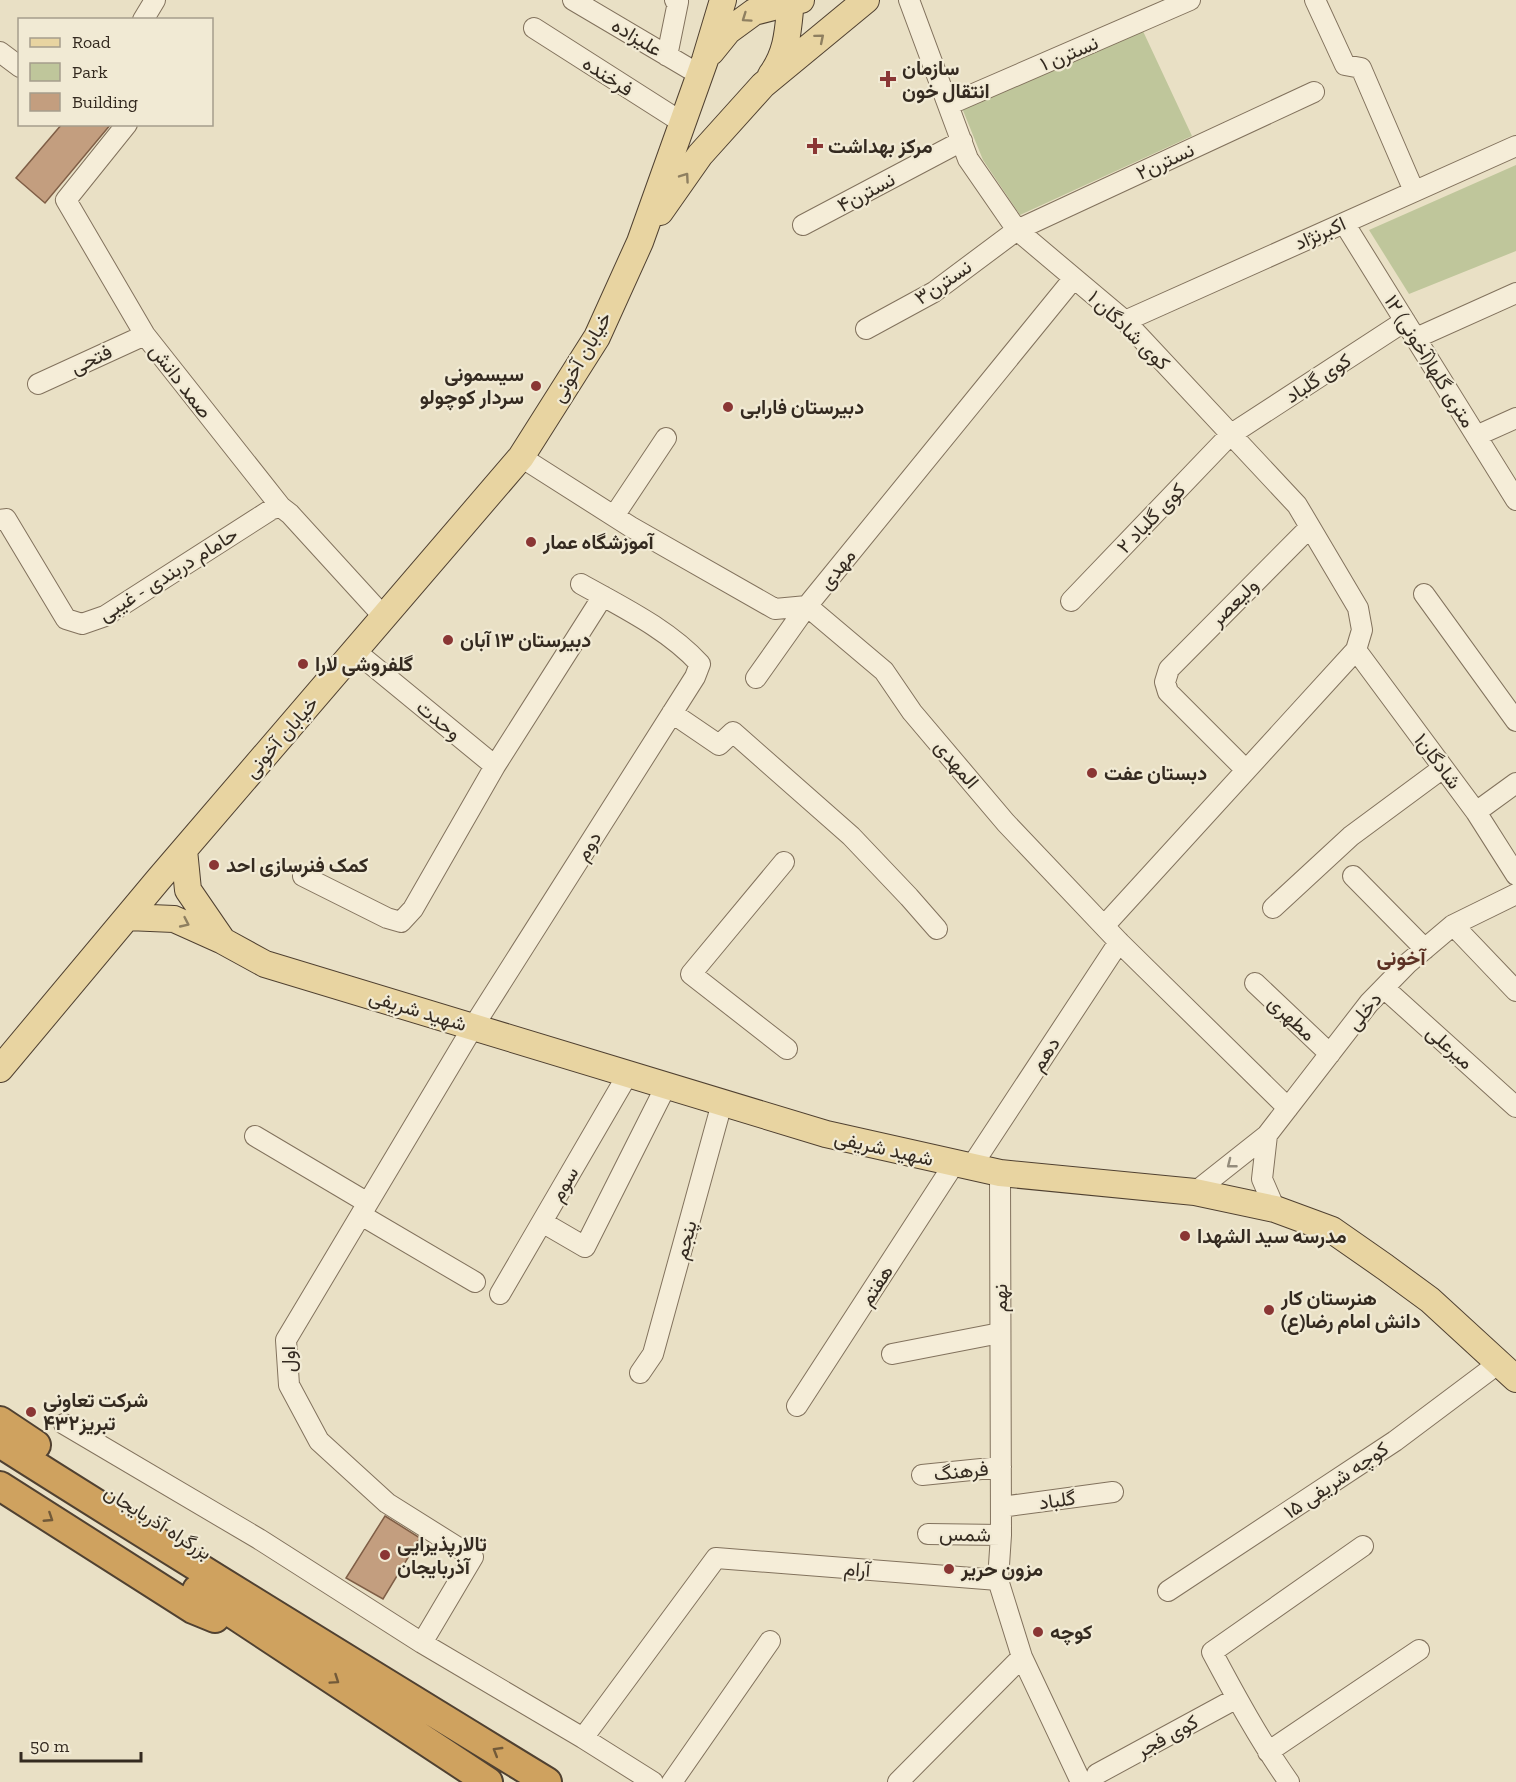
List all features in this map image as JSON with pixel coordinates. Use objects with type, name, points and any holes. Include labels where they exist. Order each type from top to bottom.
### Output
[{"type":"highway","name":"بزرگراه آذربایجان","points":[[0,1421],[263,1588],[297,1641]]},
{"type":"highway","name":"بزرگراه آذربایجان","points":[[0,1443],[190,1564],[488,1782]]},
{"type":"highway","name":"بزرگراه آذربایجان","points":[[0,1463],[297,1641],[547,1782]]},
{"type":"highway","name":"بزرگراه آذربایجان","points":[[0,1486],[193,1609],[297,1641]]},
{"type":"main road","points":[[640,242],[683,123],[723,0]]},
{"type":"main road","points":[[763,85],[866,0]]},
{"type":"main road","points":[[640,242],[700,155],[763,85],[781,61],[794,1],[754,12],[728,31],[699,76],[699,106],[708,115],[720,119],[735,116]]},
{"type":"main road","name":"خیابان آخونی","points":[[0,1069],[184,850],[521,457],[597,337],[640,242]]},
{"type":"main road","points":[[184,850],[188,890],[223,941]]},
{"type":"main road","name":"شهید شریفی","points":[[127,917],[174,918],[265,964],[826,1134],[1000,1173],[1195,1192],[1275,1209],[1332,1230],[1376,1260],[1430,1300],[1507,1371]]},
{"type":"street","points":[[144,18],[155,0]]},
{"type":"street","name":"علیزاده","points":[[573,0],[699,76]]},
{"type":"street","points":[[667,56],[678,2],[675,0]]},
{"type":"street","name":"کوی شادگان ۱","points":[[909,0],[968,159],[1017,230],[1125,321],[1297,505],[1358,608],[1362,630],[1356,650]]},
{"type":"street","name":"نسترن ۱","points":[[948,105],[1190,0]]},
{"type":"street","points":[[1315,0],[1352,67],[1414,191]]},
{"type":"street","name":"فرخنده","points":[[534,28],[683,123]]},
{"type":"street","points":[[0,52],[18,66]]},
{"type":"street","name":"نسترن۲","points":[[1017,230],[1314,93]]},
{"type":"street","name":"صمد دانش","points":[[125,126],[66,200],[145,335],[281,507],[384,617]]},
{"type":"street","name":"نسترن۴","points":[[803,225],[962,141]]},
{"type":"street","name":"اکبرنژاد","points":[[1125,321],[1516,146]]},
{"type":"street","name":"۱۲ متری گلها(آخونی)","points":[[1344,223],[1516,500]]},
{"type":"street","name":"نسترن۳","points":[[866,329],[934,292],[1017,230]]},
{"type":"street","name":"مهدی","points":[[521,457],[614,516],[775,609],[807,606],[1074,278]]},
{"type":"street","points":[[1416,338],[1516,293]]},
{"type":"street","name":"کوی گلباد","points":[[1230,435],[1405,321]]},
{"type":"street","name":"فتحی","points":[[38,384],[145,335]]},
{"type":"street","points":[[1476,436],[1516,418]]},
{"type":"street","name":"کوی گلباد ۲","points":[[1071,601],[1230,435]]},
{"type":"street","points":[[614,516],[666,438]]},
{"type":"street","name":"حامام دربندی - غیبی","points":[[0,520],[6,519],[66,619],[82,624],[105,616],[272,509],[281,507]]},
{"type":"street","name":"ولیعصر","points":[[1246,770],[1168,692],[1165,682],[1169,669],[1310,526]]},
{"type":"street","points":[[303,876],[387,918],[401,922],[413,909],[495,765],[603,596],[581,584]]},
{"type":"street","points":[[1424,594],[1516,721]]},
{"type":"street","name":"دوم","points":[[473,1027],[695,677],[700,664],[659,629],[603,596]]},
{"type":"street","points":[[756,678],[807,606]]},
{"type":"street","name":"المهدی","points":[[807,606],[884,671],[912,712],[1006,823],[1119,942],[1288,1108]]},
{"type":"street","points":[[1104,926],[1356,650]]},
{"type":"street","name":"شادگان۱","points":[[1356,650],[1476,812],[1516,875]]},
{"type":"street","name":"وحدت","points":[[355,651],[495,765]]},
{"type":"street","points":[[672,713],[720,745],[733,732],[851,836],[937,929]]},
{"type":"street","points":[[1273,909],[1351,836],[1443,768]]},
{"type":"street","points":[[1476,812],[1516,783]]},
{"type":"street","points":[[784,862],[691,974],[787,1049]]},
{"type":"street","points":[[1353,876],[1425,949]]},
{"type":"street","name":"دخلی","points":[[1195,1192],[1267,1135],[1369,1003],[1408,963],[1453,925],[1516,894]]},
{"type":"street","points":[[1453,925],[1516,991]]},
{"type":"street","name":"دهم","points":[[963,1166],[1119,942]]},
{"type":"street","name":"مطهری","points":[[1255,983],[1330,1054]]},
{"type":"street","name":"میرعلی","points":[[1384,988],[1516,1107]]},
{"type":"street","name":"اول","points":[[422,1643],[473,1557],[387,1503],[319,1441],[289,1385],[286,1340],[473,1027]]},
{"type":"street","name":"سوم","points":[[500,1294],[628,1074]]},
{"type":"street","points":[[542,1222],[585,1247],[666,1086]]},
{"type":"street","name":"پنجم","points":[[640,1373],[653,1354],[722,1103]]},
{"type":"street","points":[[1267,1135],[1262,1179],[1275,1209]]},
{"type":"street","points":[[255,1136],[475,1282]]},
{"type":"street","name":"هفتم","points":[[797,1406],[963,1166]]},
{"type":"street","name":"نهم","points":[[998,1580],[1001,1534],[1000,1173]]},
{"type":"street","points":[[892,1354],[1000,1333]]},
{"type":"street","name":"کوچه شریفی ۱۵","points":[[1168,1591],[1395,1441],[1507,1371]]},
{"type":"street","points":[[64,1424],[259,1539],[422,1643],[653,1782]]},
{"type":"street","name":"فرهنگ","points":[[922,1475],[1000,1467]]},
{"type":"street","name":"گلباد","points":[[1001,1507],[1113,1492]]},
{"type":"street","name":"شمس","points":[[928,1534],[1001,1534]]},
{"type":"street","points":[[1289,1782],[1268,1752],[1212,1652],[1363,1546]]},
{"type":"street","name":"آرام","points":[[583,1738],[716,1558],[998,1580]]},
{"type":"street","points":[[998,1580],[1022,1657],[1089,1778]]},
{"type":"street","points":[[672,1782],[770,1641]]},
{"type":"street","points":[[1268,1752],[1419,1650]]},
{"type":"street","points":[[898,1782],[1022,1657]]},
{"type":"street","name":"کوی فجر","points":[[1089,1778],[1237,1698]]},
{"type":"green space","points":[[1142,29],[1192,136],[1020,215],[983,160],[962,108]]},
{"type":"green space","points":[[1516,165],[1516,251],[1409,294],[1369,230]]},
{"type":"building","points":[[60,126],[109,126],[45,203],[16,178]]},
{"type":"building","name":"تالارپذیرایی آذربایجان","points":[[385,1516],[420,1538],[383,1599],[346,1578]]},
{"type":"place","name":"سازمان انتقال خون","points":[[888,79]]},
{"type":"place","name":"مرکز بهداشت","points":[[815,146]]},
{"type":"place","name":"سیسمونی سردار کوچولو","points":[[536,386]]},
{"type":"place","name":"دبیرستان فارابی","points":[[728,407]]},
{"type":"place","name":"آموزشگاه عمار","points":[[531,542]]},
{"type":"place","name":"دبیرستان ۱۳ آبان","points":[[448,640]]},
{"type":"place","name":"گلفروشی لارا","points":[[303,664]]},
{"type":"place","name":"دبستان عفت","points":[[1092,773]]},
{"type":"place","name":"کمک فنرسازی احد","points":[[214,865]]},
{"type":"place","name":"مدرسه سید الشهدا","points":[[1185,1236]]},
{"type":"place","name":"هنرستان کار دانش امام رضا(ع)","points":[[1269,1310]]},
{"type":"place","name":"شرکت تعاونی ۴۳۲تبریز","points":[[31,1412]]},
{"type":"place","name":"تالارپذیرایی آذربایجان","points":[[385,1555]]},
{"type":"place","name":"مزون حریر","points":[[949,1569]]},
{"type":"place","name":"کوچه","points":[[1038,1632]]},
{"type":"district","name":"آخونی","points":[[1401,957]]}]
